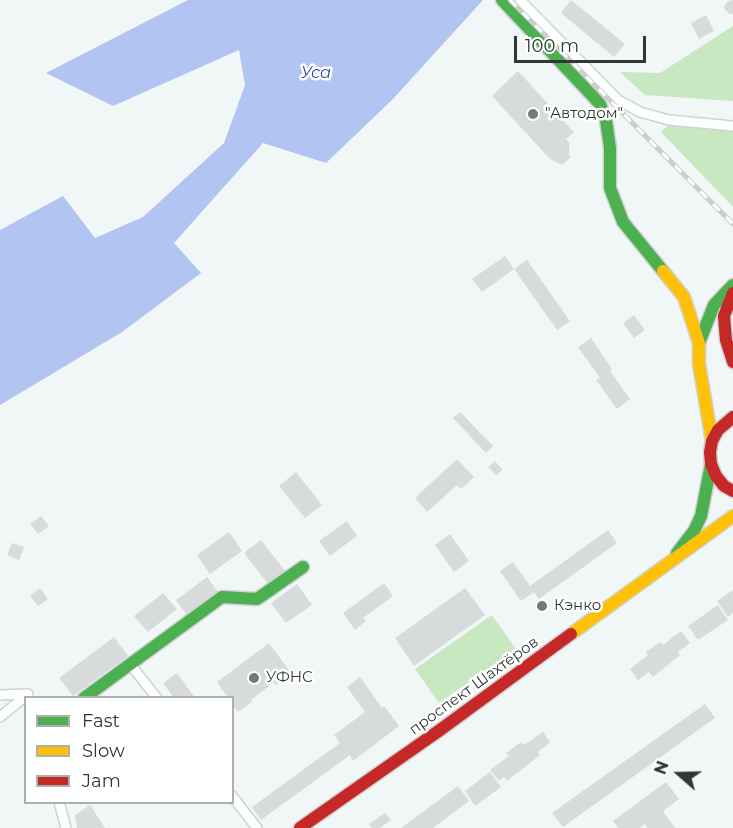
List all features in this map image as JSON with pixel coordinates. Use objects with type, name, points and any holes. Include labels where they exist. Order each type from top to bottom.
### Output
[{"type":"main road","points":[[502,0],[518,4],[600,104],[606,120],[610,148],[610,188],[623,222],[684,297],[699,343]]},
{"type":"main road","points":[[665,568],[694,531],[701,516],[711,464],[712,441],[699,364],[699,343],[714,305],[733,285]]},
{"type":"main road","points":[[733,293],[724,316],[726,340],[733,362]]},
{"type":"main road","points":[[712,441],[718,430],[733,417]]},
{"type":"main road","points":[[711,464],[716,476],[724,486],[733,491]]},
{"type":"main road","points":[[665,568],[733,516]]},
{"type":"main road","points":[[87,696],[222,597],[257,599],[303,567]]},
{"type":"main road","name":"проспект Шахтёров","points":[[300,828],[440,730],[597,614],[665,568]]},
{"type":"street","points":[[518,4],[618,100],[640,112],[669,120],[733,126]]},
{"type":"street","points":[[130,664],[154,696]]},
{"type":"street","points":[[0,695],[29,696]]},
{"type":"street","points":[[0,717],[24,700]]},
{"type":"street","points":[[234,799],[257,828]]},
{"type":"street","points":[[60,804],[66,828]]},
{"type":"green space","points":[[733,26],[733,101],[645,95],[620,72],[660,73]]},
{"type":"green space","points":[[668,125],[733,131],[733,207],[661,132]]},
{"type":"green space","points":[[492,615],[516,649],[439,703],[415,669]]},
{"type":"water","name":"Уса","points":[[188,0],[483,0],[393,99],[326,163],[263,143],[174,243],[201,273],[122,332],[0,405],[0,230],[63,196],[95,238],[143,217],[224,143],[245,85],[239,50],[113,106],[46,73]]},
{"type":"building","points":[[571,0],[625,44],[614,57],[561,13]]},
{"type":"building","points":[[733,0],[733,14],[730,14],[724,6],[728,1]]},
{"type":"building","points":[[706,15],[714,31],[699,39],[691,23]]},
{"type":"building","name":"\"Автодом\"","points":[[518,71],[574,132],[566,139],[569,142],[571,157],[562,165],[550,159],[492,96]]},
{"type":"building","points":[[505,256],[514,269],[482,292],[472,279]]},
{"type":"building","points":[[527,260],[570,321],[557,330],[514,269]]},
{"type":"building","points":[[634,315],[645,330],[634,338],[623,323]]},
{"type":"building","points":[[591,338],[630,399],[617,409],[596,380],[600,378],[578,347]]},
{"type":"building","points":[[460,412],[493,446],[486,453],[453,418]]},
{"type":"building","points":[[457,459],[474,477],[461,489],[457,485],[427,512],[415,498]]},
{"type":"building","points":[[495,461],[503,470],[496,475],[488,467]]},
{"type":"building","points":[[296,472],[322,505],[305,518],[279,486]]},
{"type":"building","points":[[41,516],[49,526],[38,534],[30,524]]},
{"type":"building","points":[[347,521],[357,536],[330,556],[319,541]]},
{"type":"building","points":[[608,530],[617,543],[539,599],[534,592],[521,601],[500,571],[513,562],[530,586]]},
{"type":"building","points":[[229,532],[242,551],[210,574],[197,555]]},
{"type":"building","points":[[450,534],[469,561],[454,572],[435,545]]},
{"type":"building","points":[[261,540],[285,571],[268,584],[244,553]]},
{"type":"building","points":[[12,543],[24,547],[19,560],[7,555]]},
{"type":"building","points":[[207,577],[221,596],[190,619],[176,600]]},
{"type":"building","points":[[384,583],[393,596],[363,618],[366,621],[355,630],[343,613]]},
{"type":"building","points":[[297,584],[312,605],[286,623],[271,603]]},
{"type":"building","points":[[40,588],[48,599],[38,606],[30,596]]},
{"type":"building","points":[[465,588],[485,615],[414,666],[395,638]]},
{"type":"building","points":[[733,590],[733,613],[728,617],[717,601]]},
{"type":"building","points":[[163,593],[177,609],[148,632],[134,616]]},
{"type":"building","points":[[718,605],[728,620],[698,640],[688,626]]},
{"type":"building","points":[[681,631],[690,643],[678,652],[680,655],[653,677],[649,672],[638,680],[630,669],[648,655],[646,652],[660,642],[663,645]]},
{"type":"building","points":[[114,637],[128,656],[73,696],[59,678]]},
{"type":"building","name":"УФНС","points":[[269,643],[291,673],[276,685],[274,682],[238,712],[234,707],[234,696],[227,696],[217,682]]},
{"type":"building","points":[[177,673],[194,696],[173,696],[163,683]]},
{"type":"building","points":[[360,677],[382,708],[384,706],[399,726],[353,761],[350,755],[261,820],[252,807],[340,743],[334,735],[365,712],[347,687]]},
{"type":"building","points":[[705,704],[715,718],[563,827],[552,813]]},
{"type":"building","points":[[543,732],[550,742],[538,752],[540,755],[507,781],[504,777],[499,781],[490,770],[509,756],[506,753],[521,742],[524,745]]},
{"type":"building","points":[[490,772],[501,787],[475,806],[465,791]]},
{"type":"building","points":[[666,782],[679,799],[663,811],[675,828],[647,828],[645,824],[640,828],[618,828],[613,821]]},
{"type":"building","points":[[458,786],[469,801],[433,828],[401,828]]},
{"type":"building","points":[[90,805],[105,828],[77,828],[75,815]]},
{"type":"building","points":[[385,813],[391,820],[380,828],[372,828],[369,824]]},
{"type":"railway","points":[[510,0],[733,224]]},
{"type":"traffic: fast","points":[[502,0],[600,104],[606,120],[610,148],[610,188],[623,222],[663,271]]},
{"type":"traffic: fast","points":[[699,343],[714,305],[733,285]]},
{"type":"traffic: fast","points":[[677,553],[694,531],[701,516],[711,464]]},
{"type":"traffic: fast","points":[[87,696],[222,597],[257,599],[303,567]]},
{"type":"traffic: slow","points":[[663,271],[684,297],[699,343],[699,364],[712,441]]},
{"type":"traffic: slow","points":[[571,634],[733,516]]},
{"type":"traffic: jam","points":[[733,293],[724,316],[726,340],[733,362]]},
{"type":"traffic: jam","points":[[733,417],[718,430],[712,441],[710,452],[711,464],[716,476],[724,486],[733,491]]},
{"type":"traffic: jam","points":[[300,828],[440,730],[571,634]]},
{"type":"place","name":"\"Автодом\"","points":[[533,114]]},
{"type":"place","name":"Кэнко","points":[[542,606]]},
{"type":"place","name":"УФНС","points":[[254,678]]}]
